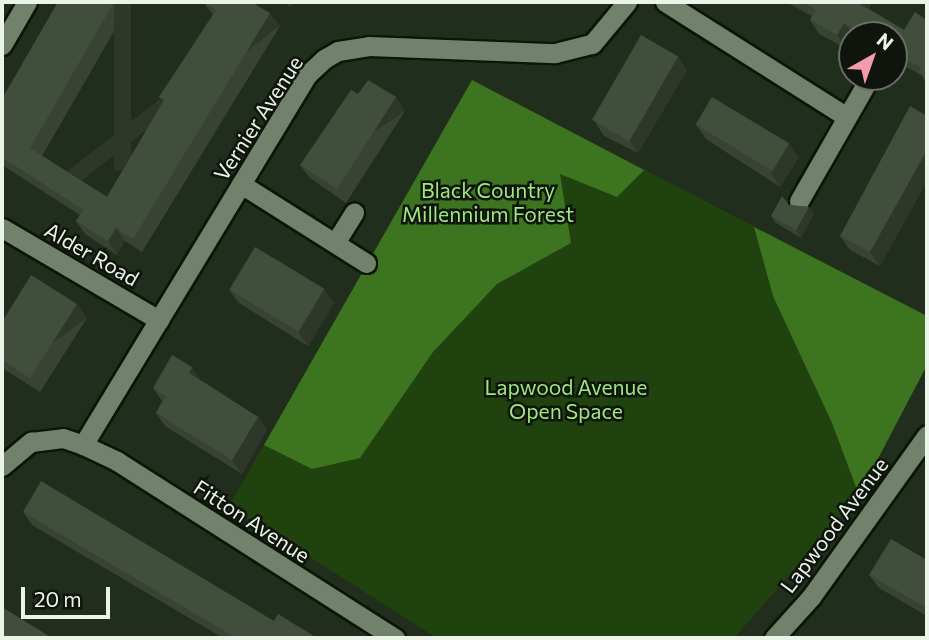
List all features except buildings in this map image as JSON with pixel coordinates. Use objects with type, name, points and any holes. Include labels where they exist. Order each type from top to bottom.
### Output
[{"type":"street","points":[[2,45],[27,2]]},
{"type":"street","name":"Vernier Avenue","points":[[83,445],[307,75],[338,51],[369,46],[555,53],[592,44],[627,2]]},
{"type":"street","points":[[665,2],[847,117]]},
{"type":"street","points":[[799,201],[862,91]]},
{"type":"street","points":[[241,184],[366,263]]},
{"type":"street","points":[[335,243],[354,212]]},
{"type":"street","name":"Alder Road","points":[[2,228],[159,320]]},
{"type":"street","name":"Lapwood Avenue","points":[[774,638],[811,597],[927,435]]},
{"type":"street","name":"Fitton Avenue","points":[[2,466],[31,442],[63,438],[83,445],[117,461],[395,638]]},
{"type":"green space","name":"Lapwood Avenue Open Space","points":[[472,80],[927,316],[927,365],[859,495],[734,638],[437,638],[229,506]]},
{"type":"green space","name":"Black Country Millennium Forest","points":[[472,80],[644,170],[617,197],[560,174],[571,243],[497,284],[433,352],[360,458],[312,469],[264,445]]},
{"type":"green space","points":[[754,227],[927,316],[927,365],[859,495],[832,423],[773,296]]}]
